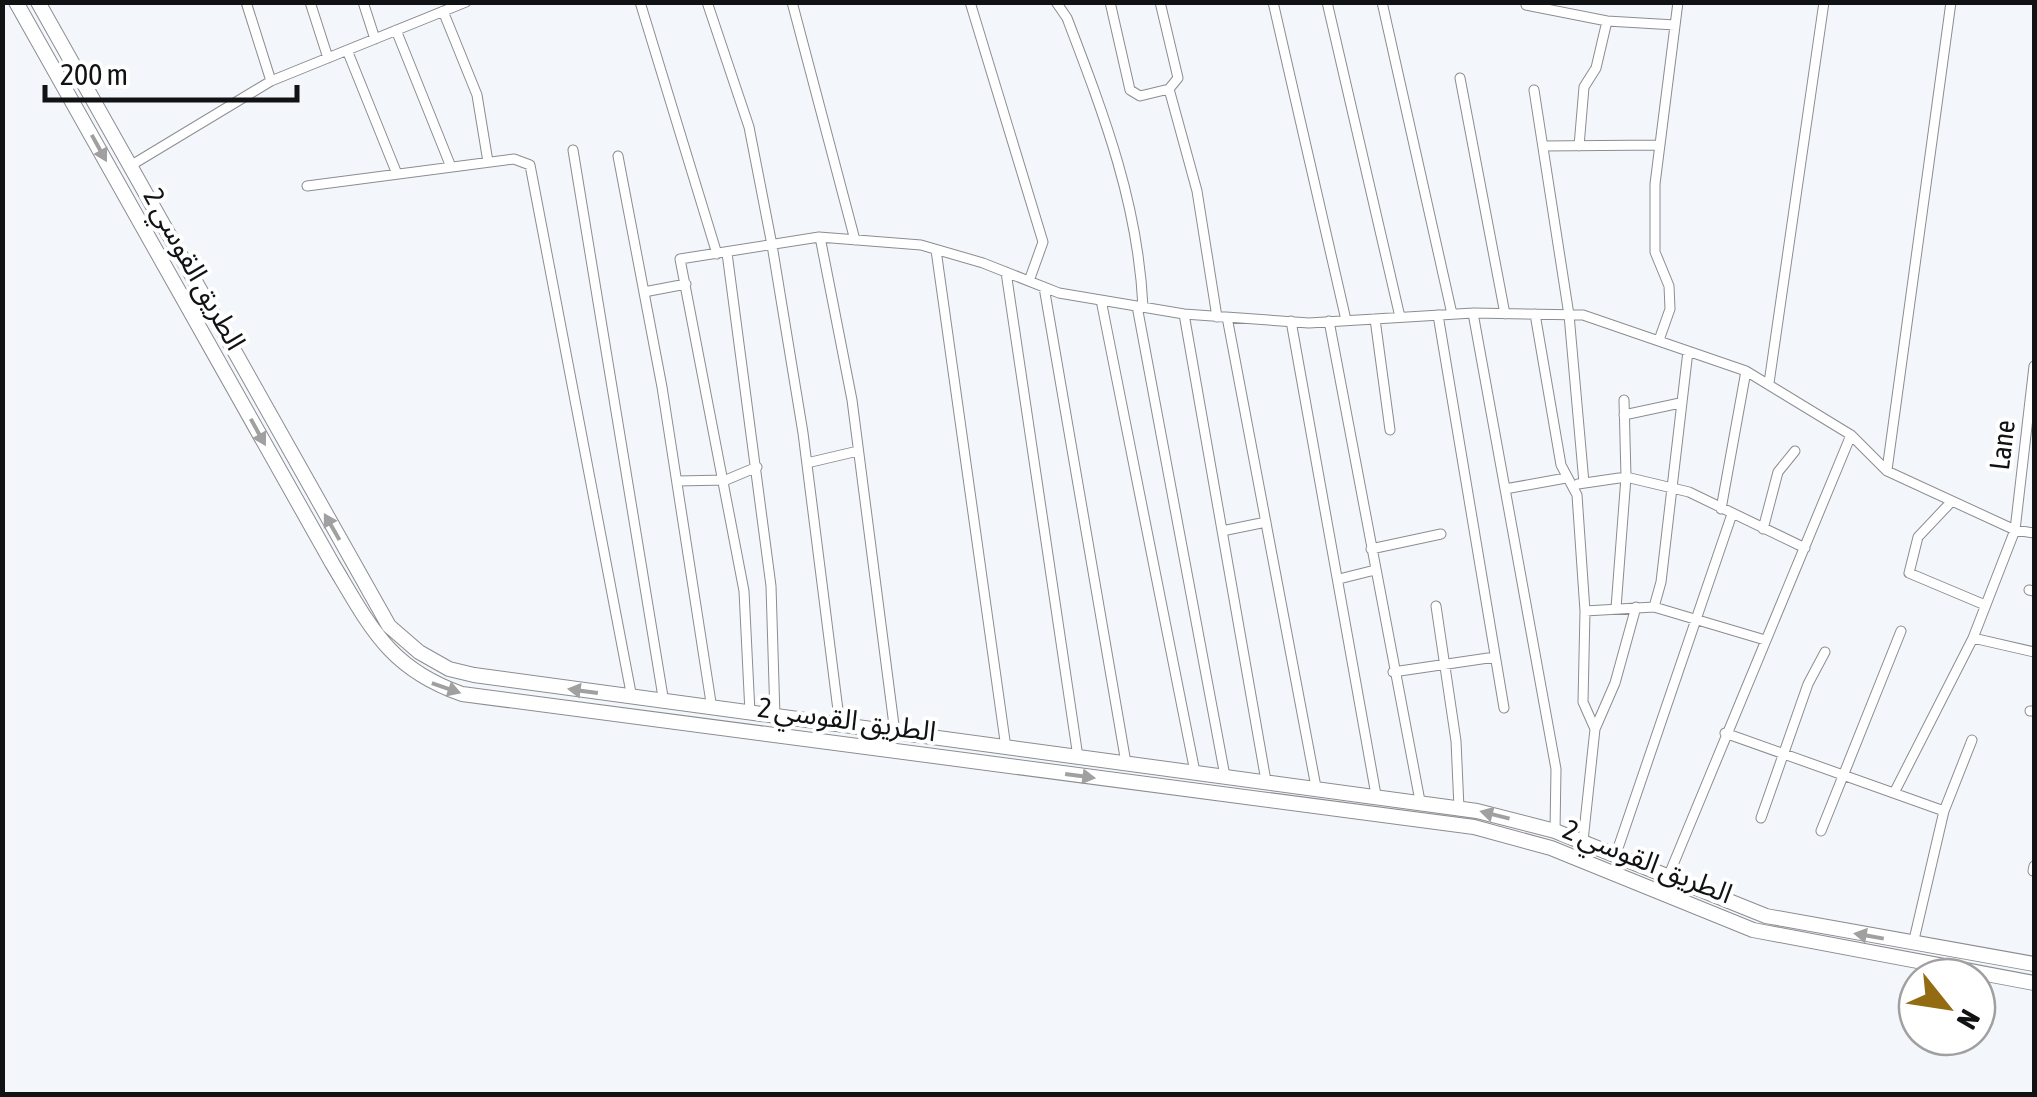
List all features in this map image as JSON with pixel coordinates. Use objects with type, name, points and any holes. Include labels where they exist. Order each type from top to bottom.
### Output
[{"type":"highway","name":"الطريق القوسي 2","points":[[16,2],[332,563],[377,637],[411,671],[462,694],[1474,827],[1551,848],[1753,930],[2034,983]]},
{"type":"highway","name":"الطريق القوسي 2","points":[[38,2],[389,626],[419,652],[449,669],[664,703],[1460,808],[1555,831],[1766,916],[2034,964]]},
{"type":"highway","points":[[128,201],[140,203],[146,196]]},
{"type":"highway","points":[[148,236],[155,226],[166,230]]},
{"type":"highway","points":[[995,764],[1002,747]]},
{"type":"highway","points":[[1022,768],[1026,750]]},
{"type":"street","points":[[246,2],[271,81]]},
{"type":"street","points":[[310,2],[328,58]]},
{"type":"street","points":[[363,2],[375,39]]},
{"type":"street","points":[[130,166],[271,81],[438,9],[466,2]]},
{"type":"street","points":[[640,2],[722,253],[772,586],[774,717]]},
{"type":"street","points":[[706,2],[749,127],[772,246],[807,463],[840,726]]},
{"type":"street","points":[[792,2],[854,240]]},
{"type":"street","points":[[970,2],[1043,242],[1028,281]]},
{"type":"street","points":[[1056,2],[1080,51],[1123,177],[1140,244],[1140,306],[1225,776]]},
{"type":"street","points":[[1110,2],[1130,90],[1140,96],[1169,89],[1178,78],[1160,2]]},
{"type":"street","points":[[1273,2],[1346,320]]},
{"type":"street","points":[[1327,2],[1400,317]]},
{"type":"street","points":[[1382,2],[1452,314]]},
{"type":"street","points":[[1659,340],[1670,309],[1669,286],[1656,252],[1660,145],[1678,2]]},
{"type":"street","points":[[1770,383],[1824,2]]},
{"type":"street","points":[[1887,471],[1952,2]]},
{"type":"street","points":[[1526,6],[1607,21],[1675,25]]},
{"type":"street","points":[[438,9],[477,95],[488,162]]},
{"type":"street","points":[[1579,146],[1584,87],[1596,68],[1607,21]]},
{"type":"street","points":[[396,30],[451,167]]},
{"type":"street","points":[[347,50],[397,174]]},
{"type":"street","points":[[1460,78],[1506,314]]},
{"type":"street","points":[[1169,89],[1197,191],[1316,788]]},
{"type":"street","points":[[1534,90],[1569,315],[1584,483]]},
{"type":"street","points":[[1543,146],[1660,145]]},
{"type":"street","points":[[573,150],[664,703]]},
{"type":"street","points":[[618,156],[677,481],[712,709]]},
{"type":"street","points":[[307,186],[514,159],[530,165],[632,698]]},
{"type":"street","points":[[820,237],[858,451],[896,733]]},
{"type":"street","points":[[750,714],[744,591],[726,480],[680,259],[820,237],[936,250],[1044,287],[1184,314],[1291,321],[1473,313],[1583,315],[1746,371],[1851,435],[1887,471],[2015,530],[2034,532]]},
{"type":"street","points":[[936,250],[1002,747]]},
{"type":"street","points":[[1006,272],[1078,757]]},
{"type":"street","points":[[644,292],[686,284]]},
{"type":"street","points":[[1044,287],[1126,763]]},
{"type":"street","points":[[1101,300],[1195,772]]},
{"type":"street","points":[[1473,313],[1556,769],[1555,831]]},
{"type":"street","points":[[1184,314],[1266,781]]},
{"type":"street","points":[[1535,314],[1569,482],[1577,495],[1584,611],[1583,702],[1595,730]]},
{"type":"street","points":[[1438,315],[1504,708]]},
{"type":"street","points":[[1375,319],[1390,430]]},
{"type":"street","points":[[1291,321],[1376,795]]},
{"type":"street","points":[[1329,321],[1392,672],[1420,801]]},
{"type":"street","points":[[1654,607],[1661,582],[1669,487],[1688,350]]},
{"type":"street","name":"Lane","points":[[1894,793],[1972,638],[2015,530],[2034,366]]},
{"type":"street","points":[[1721,508],[1746,371]]},
{"type":"street","points":[[1616,608],[1626,477],[1624,400]]},
{"type":"street","points":[[1624,415],[1680,403]]},
{"type":"street","points":[[1668,877],[1724,733],[1851,435]]},
{"type":"street","points":[[1763,529],[1778,472],[1795,450]]},
{"type":"street","points":[[807,463],[858,451]]},
{"type":"street","points":[[677,481],[726,480],[756,467]]},
{"type":"street","points":[[1505,489],[1626,477],[1669,487],[1805,548]]},
{"type":"street","points":[[1952,501],[1918,538],[1909,573],[1986,605]]},
{"type":"street","points":[[1616,854],[1732,514]]},
{"type":"street","points":[[1222,531],[1266,522]]},
{"type":"street","points":[[1371,549],[1441,534]]},
{"type":"street","points":[[1339,580],[1375,570]]},
{"type":"street","points":[[1436,606],[1456,741],[1460,808]]},
{"type":"street","points":[[1583,842],[1595,730],[1615,682],[1636,607]]},
{"type":"street","points":[[1584,611],[1654,607],[1765,640]]},
{"type":"street","points":[[1820,831],[1901,631]]},
{"type":"street","points":[[1972,638],[2034,652]]},
{"type":"street","points":[[1760,818],[1825,652]]},
{"type":"street","points":[[1392,672],[1495,657]]},
{"type":"street","points":[[1724,733],[1944,811]]},
{"type":"street","points":[[1913,944],[1944,811],[1972,740]]}]
